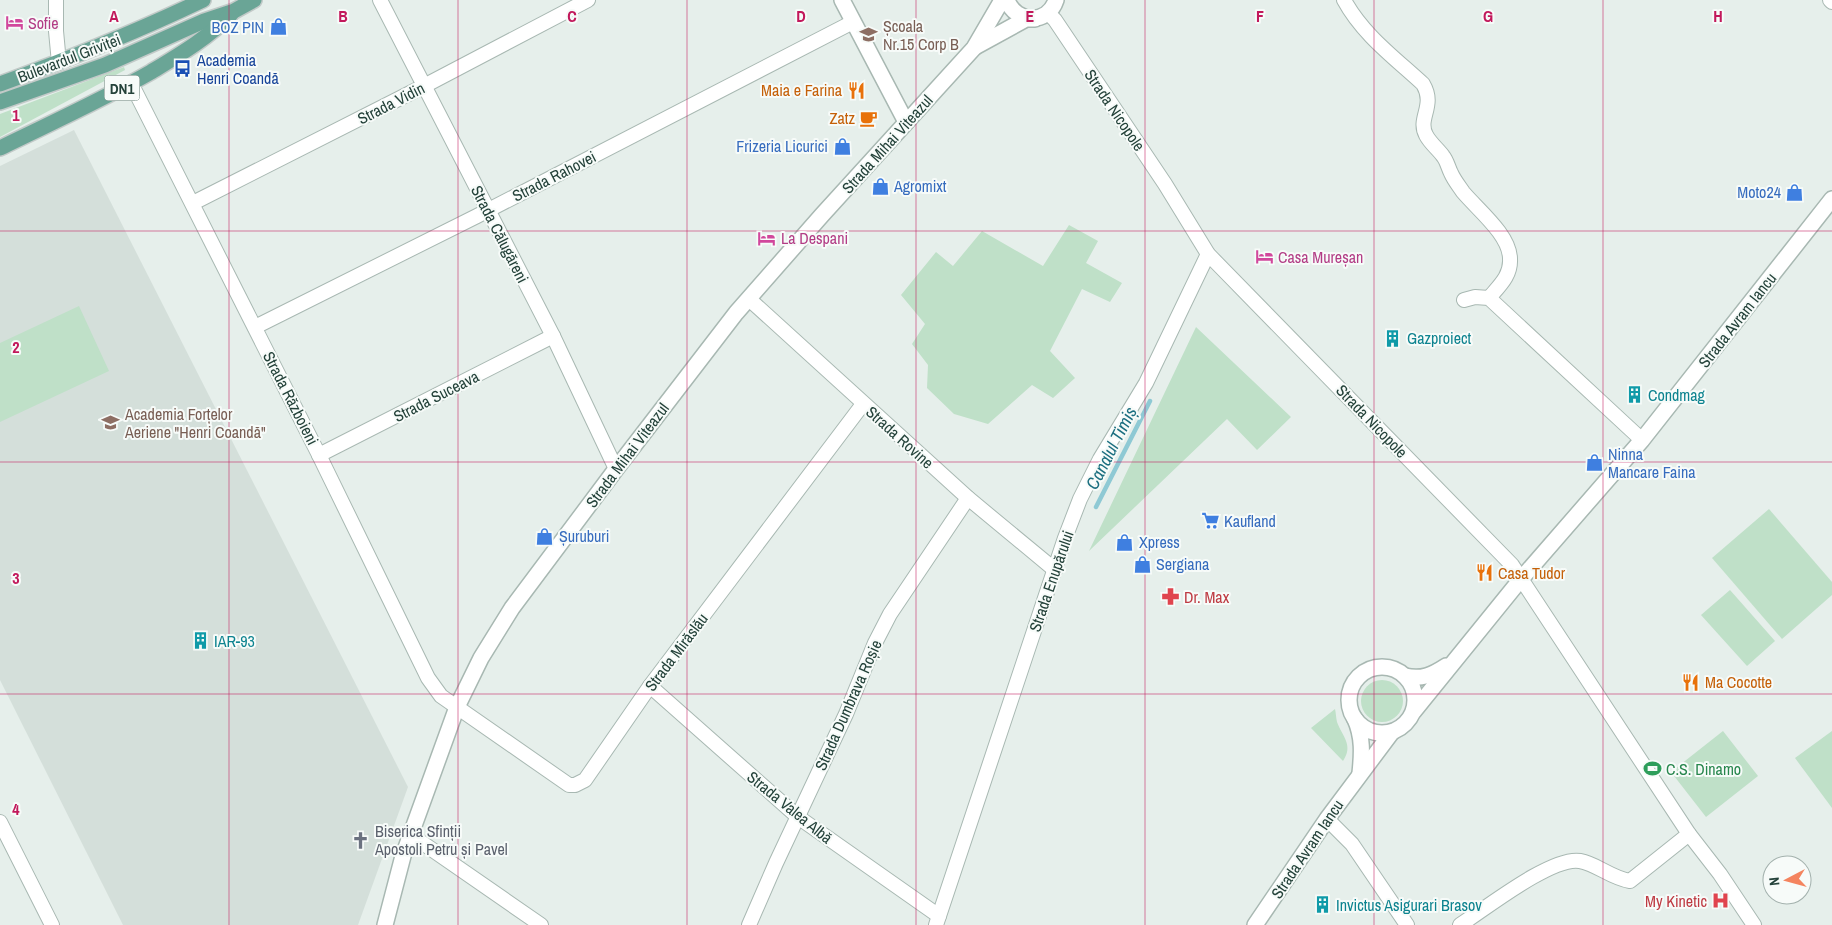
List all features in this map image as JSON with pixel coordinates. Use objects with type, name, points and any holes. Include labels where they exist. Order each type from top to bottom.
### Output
[{"type":"main road","name":"Bulevardul Griviței","points":[[0,84],[59,63],[140,30],[203,0]]},
{"type":"main road","name":"Bulevardul Griviței","points":[[0,148],[131,83],[174,59],[210,34],[234,12],[254,0]]},
{"type":"main road","name":"Bulevardul Griviței","points":[[0,102],[105,65],[204,21],[234,12]]},
{"type":"street","points":[[56,0],[59,63]]},
{"type":"street","name":"Strada Călugăreni","points":[[380,0],[553,336],[616,469]]},
{"type":"street","name":"Strada Vidin","points":[[193,203],[424,86],[588,0]]},
{"type":"street","points":[[842,0],[906,122]]},
{"type":"street","name":"Strada Mihai Viteazul","points":[[385,925],[403,856],[457,707],[481,658],[512,608],[616,469],[749,299],[816,222],[974,48],[1002,0]]},
{"type":"street","points":[[1007,0],[1018,15],[1026,18],[1046,11]]},
{"type":"street","points":[[1344,0],[1359,24],[1372,38],[1423,84],[1429,100],[1423,124],[1426,137],[1443,156],[1450,172],[1463,192],[1500,233],[1509,250],[1510,260],[1505,280],[1489,298]]},
{"type":"street","name":"Strada Mihai Viteazul","points":[[974,48],[1026,19],[1046,11]]},
{"type":"street","name":"Strada Nicopole","points":[[1046,11],[1055,20],[1208,254],[1512,565],[1689,834],[1720,874],[1754,925]]},
{"type":"street","name":"Strada Rahovei","points":[[255,327],[488,210],[853,22]]},
{"type":"street","name":"Strada Războieni","points":[[131,83],[319,455],[428,678],[441,696],[457,707]]},
{"type":"street","name":"Strada Avram Iancu","points":[[1414,711],[1521,580],[1642,440],[1832,199]]},
{"type":"street","name":"Strada Enupărului","points":[[938,920],[1065,538],[1080,499],[1100,459],[1146,383],[1208,254]]},
{"type":"street","points":[[1464,300],[1475,297],[1489,298],[1642,440]]},
{"type":"street","name":"Strada Rovine","points":[[749,299],[968,498],[1055,570]]},
{"type":"street","name":"Strada Suceava","points":[[319,455],[553,336]]},
{"type":"street","name":"Strada Mirăslău","points":[[457,707],[569,785],[575,785],[585,780],[650,686],[863,404]]},
{"type":"street","name":"Strada Dumbrava Roșie","points":[[749,925],[846,714],[875,643],[890,614],[968,498]]},
{"type":"street","name":"Strada Avram Iancu","points":[[1405,676],[1413,678],[1427,677],[1456,660]]},
{"type":"street","points":[[1355,719],[1364,727],[1374,732],[1392,732],[1407,722],[1414,711],[1416,700],[1414,690],[1405,676],[1394,669],[1382,667],[1369,670],[1359,677],[1352,686],[1351,708],[1355,719],[1360,730],[1362,748],[1360,773]]},
{"type":"street","name":"Strada Valea Albă","points":[[650,686],[798,817],[938,920]]},
{"type":"street","name":"Strada Avram Iancu","points":[[1255,925],[1327,819],[1392,732]]},
{"type":"street","points":[[1327,819],[1352,844],[1407,925]]},
{"type":"street","points":[[0,822],[52,925]]},
{"type":"street","points":[[1460,925],[1535,876],[1557,864],[1568,861],[1581,861],[1620,879],[1630,881],[1689,834]]},
{"type":"street","points":[[411,835],[541,925]]},
{"type":"shaded area","name":"Academia Forțelor Aeriene \"Henri Coandă\"","points":[[74,130],[408,787],[358,925],[123,925],[0,680],[0,166]]},
{"type":"green space","points":[[124,67],[125,70],[0,137],[0,114]]},
{"type":"green space","points":[[1069,225],[1098,241],[1086,263],[1122,283],[1110,302],[1082,289],[1050,351],[1075,378],[1053,398],[1032,385],[988,424],[954,414],[927,388],[928,365],[912,344],[925,324],[901,295],[936,252],[953,266],[982,231],[1043,266]]},
{"type":"green space","points":[[79,306],[109,371],[0,422],[0,343]]},
{"type":"green space","points":[[1196,327],[1291,417],[1257,450],[1227,419],[1089,551]]},
{"type":"green space","points":[[1769,509],[1832,582],[1832,595],[1782,639],[1712,558]]},
{"type":"green space","points":[[1730,590],[1775,641],[1747,666],[1701,615]]},
{"type":"green space","points":[[1382,680],[1397,686],[1403,701],[1397,716],[1382,722],[1367,716],[1361,701],[1367,686]]},
{"type":"green space","points":[[1335,709],[1337,722],[1347,745],[1343,761],[1311,728]]},
{"type":"green space","points":[[1723,731],[1758,776],[1706,817],[1671,772]]},
{"type":"green space","points":[[1832,731],[1832,808],[1795,758]]},
{"type":"waterway","name":"Canalul Timiș","points":[[1096,507],[1150,401]]},
{"type":"place","name":"Sofie","points":[[14,23]]},
{"type":"place","name":"BOZ PIN","points":[[278,27]]},
{"type":"place","name":"Școala Nr.15 Corp B","points":[[869,35]]},
{"type":"place","name":"Academia Henri Coandă","points":[[183,69]]},
{"type":"place","name":"Maia e Farina","points":[[856,90]]},
{"type":"place","name":"Zatz","points":[[869,118]]},
{"type":"place","name":"Frizeria Licurici","points":[[842,146]]},
{"type":"place","name":"Agromixt","points":[[880,186]]},
{"type":"place","name":"Moto24","points":[[1795,192]]},
{"type":"place","name":"La Despani","points":[[767,238]]},
{"type":"place","name":"Casa Mureșan","points":[[1264,257]]},
{"type":"place","name":"Gazproiect","points":[[1393,338]]},
{"type":"place","name":"Condmag","points":[[1634,395]]},
{"type":"place","name":"Academia Forțelor Aeriene \"Henri Coandă\"","points":[[111,423]]},
{"type":"place","name":"Ninna Mancare Faina","points":[[1594,463]]},
{"type":"place","name":"Kaufland","points":[[1210,521]]},
{"type":"place","name":"Șuruburi","points":[[545,536]]},
{"type":"place","name":"Xpress","points":[[1125,542]]},
{"type":"place","name":"Sergiana","points":[[1142,564]]},
{"type":"place","name":"Casa Tudor","points":[[1484,573]]},
{"type":"place","name":"Dr. Max","points":[[1170,597]]},
{"type":"place","name":"IAR-93","points":[[200,641]]},
{"type":"place","name":"Ma Cocotte","points":[[1691,682]]},
{"type":"place","name":"C.S. Dinamo","points":[[1652,769]]},
{"type":"place","name":"Biserica Sfinții Apostoli Petru și Pavel","points":[[361,840]]},
{"type":"place","name":"My Kinetic","points":[[1721,901]]},
{"type":"place","name":"Invictus Asigurari Brasov","points":[[1322,905]]}]
